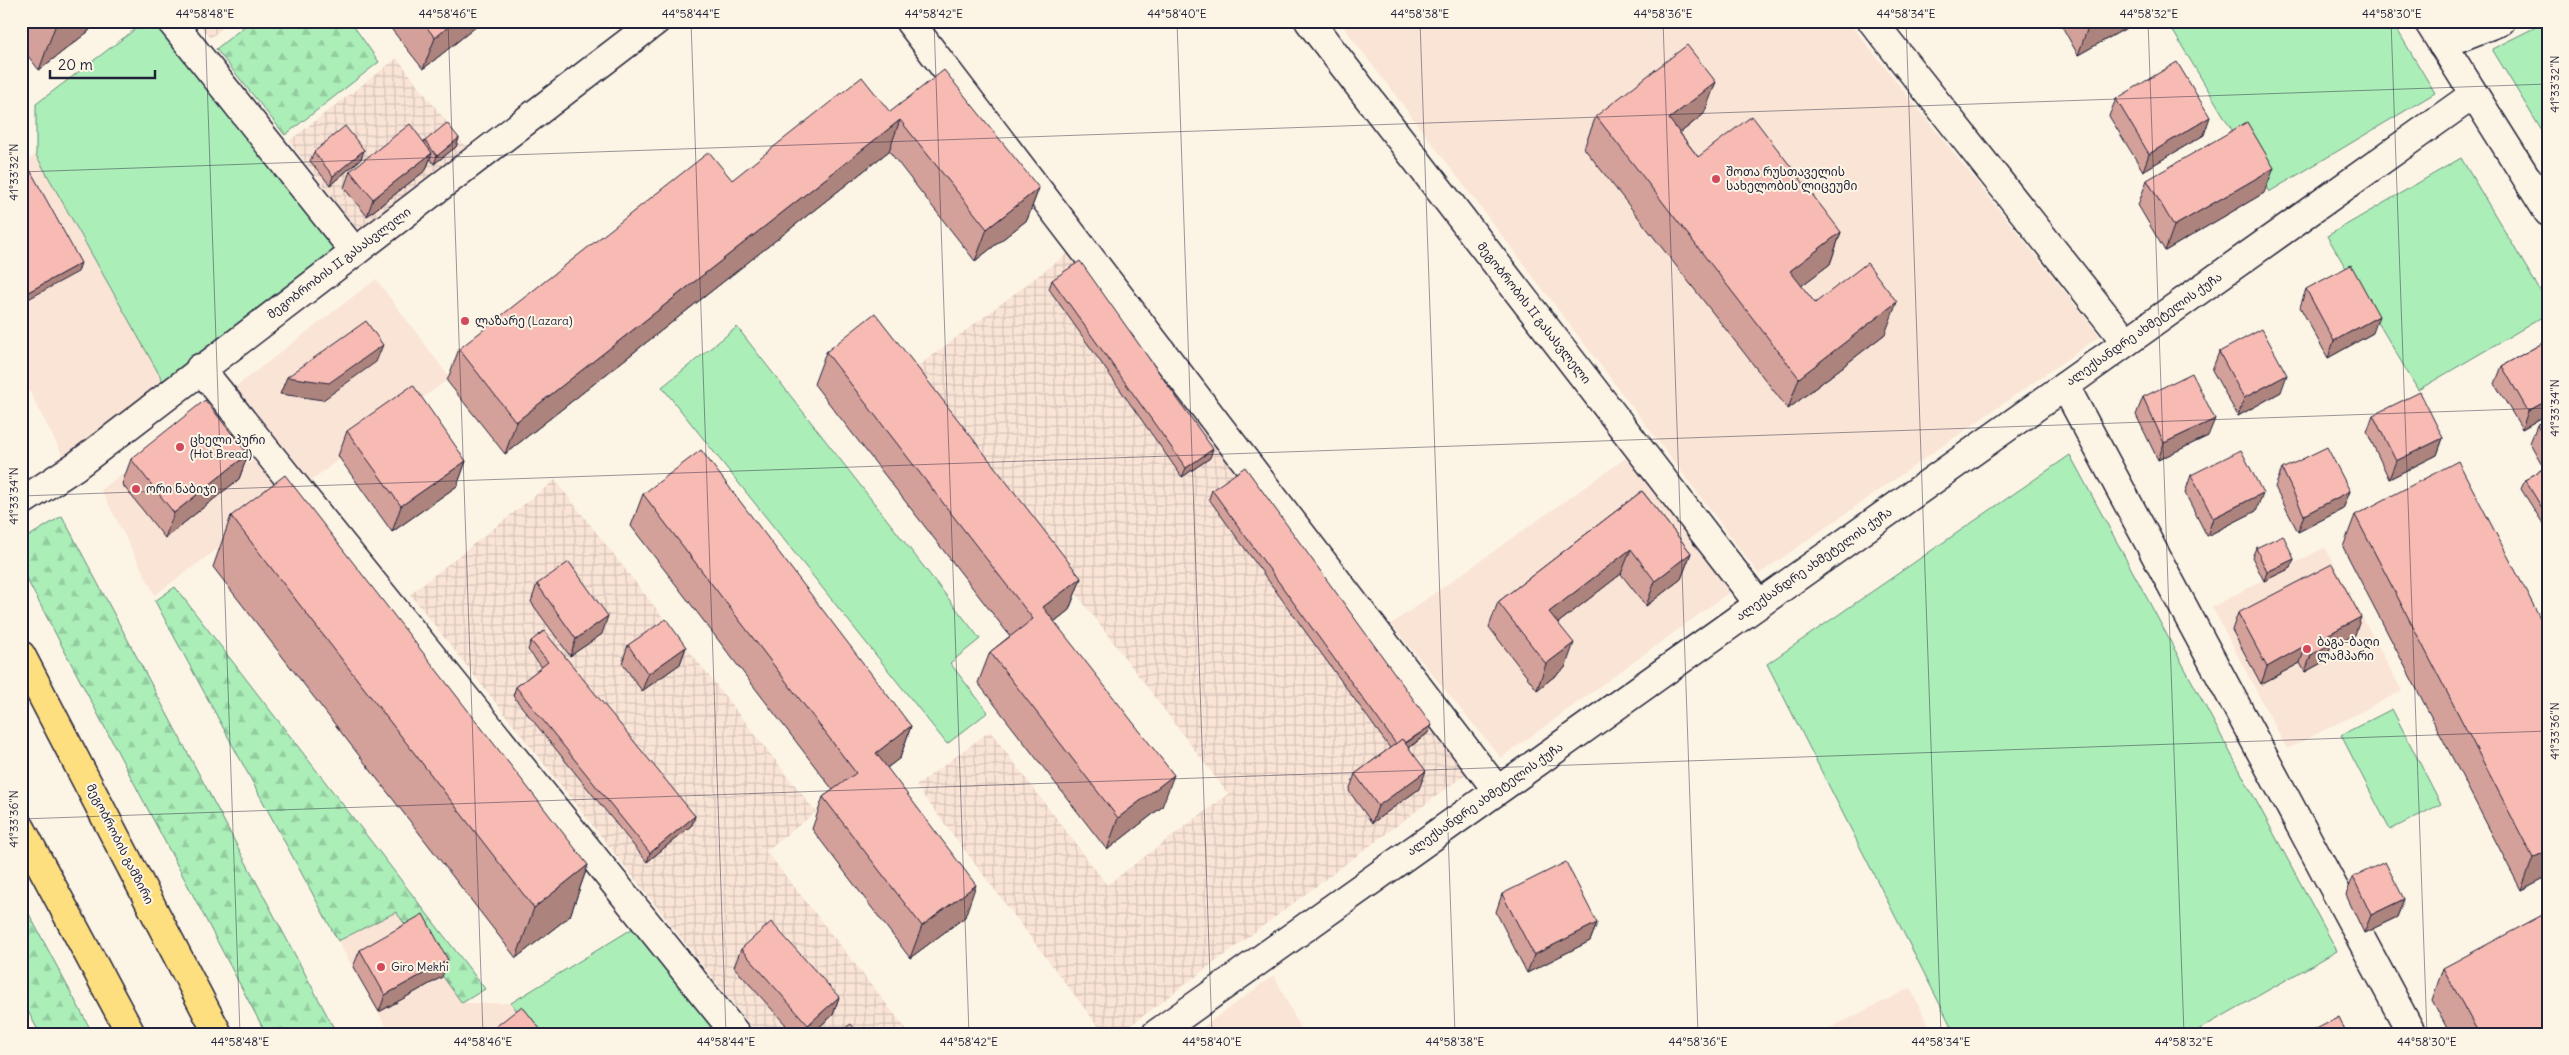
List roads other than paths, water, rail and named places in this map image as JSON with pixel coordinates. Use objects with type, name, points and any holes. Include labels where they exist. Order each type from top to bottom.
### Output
[{"type":"main road","name":"მეგობრობის გამზირი","points":[[21,655],[218,1034]]},
{"type":"main road","points":[[21,828],[131,1034]]},
{"type":"street","points":[[170,21],[355,252]]},
{"type":"street","name":"მეგობრობის II გასასვლელი","points":[[21,502],[76,466],[200,368],[355,252],[656,21]]},
{"type":"street","points":[[909,21],[1497,790]]},
{"type":"street","name":"მეგობრობის II გასასვლელი","points":[[1309,21],[1759,604]]},
{"type":"street","points":[[1872,21],[2126,342]]},
{"type":"street","points":[[2428,21],[2548,212]]},
{"type":"street","points":[[2442,44],[2501,21]]},
{"type":"street","name":"ალექსანდრე ახმეტელის ქუჩა","points":[[1156,1034],[2473,95]]},
{"type":"street","points":[[200,368],[736,1034]]},
{"type":"street","points":[[2065,386],[2412,1034]]},
{"type":"place","name":"შოთა რუსთაველის სახელობის ლიცეუმი","points":[[1716,179]]},
{"type":"place","name":"ლაზარე (Lazara)","points":[[465,321]]},
{"type":"place","name":"ცხელი პური (Hot Bread)","points":[[180,447]]},
{"type":"place","name":"ორი ნაბიჯი","points":[[136,489]]},
{"type":"place","name":"ბაგა-ბაღი ლამპარი","points":[[2307,649]]},
{"type":"place","name":"Giro Mekhi","points":[[381,967]]}]
